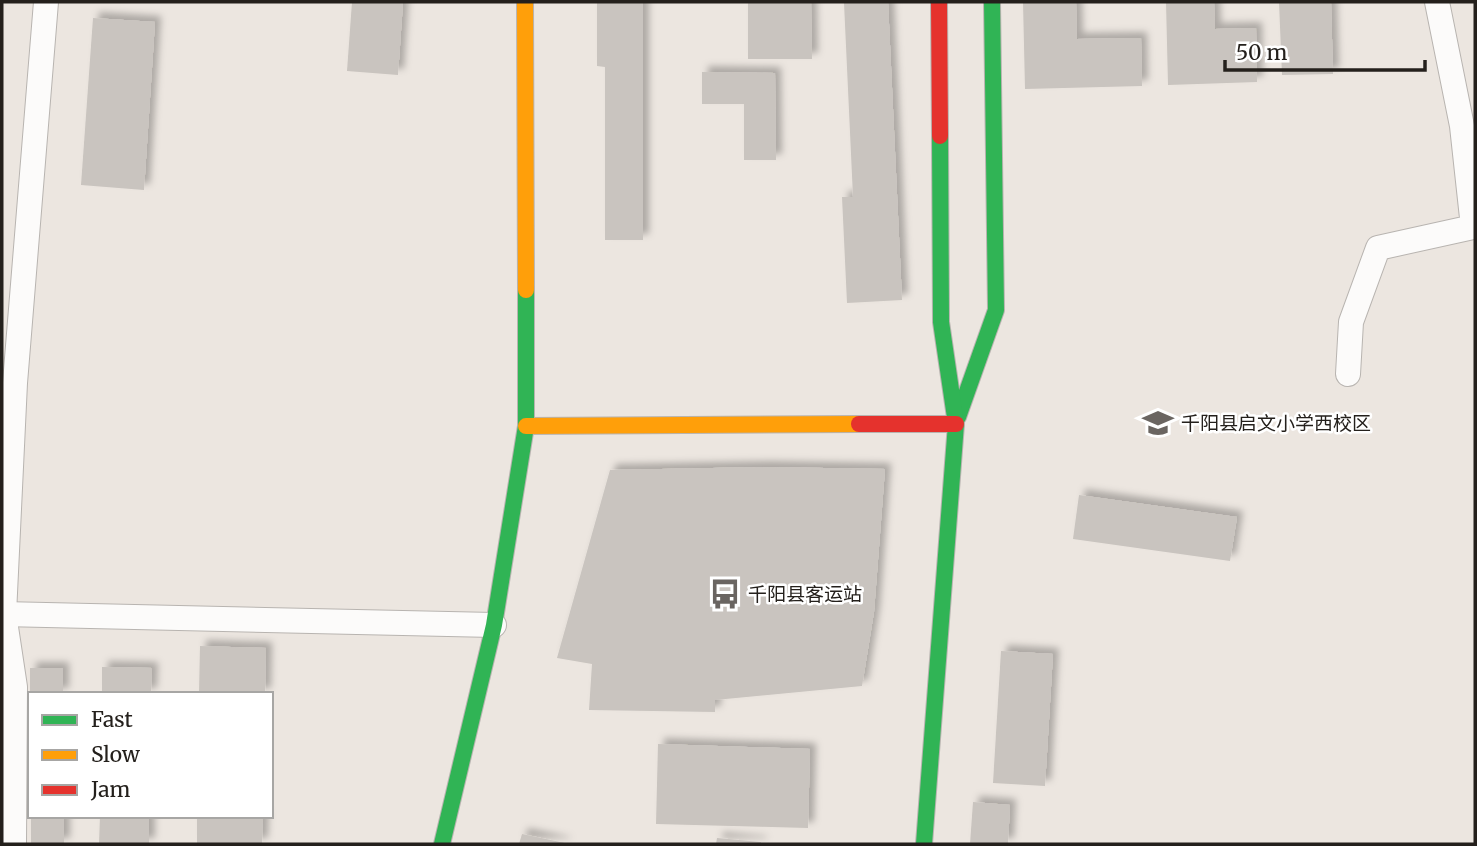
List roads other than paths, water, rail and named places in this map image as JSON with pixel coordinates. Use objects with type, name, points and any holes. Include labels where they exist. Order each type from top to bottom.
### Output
[{"type":"street","points":[[14,844],[15,687],[3,614],[15,383],[46,2]]},
{"type":"street","points":[[442,844],[494,625],[526,426],[525,2]]},
{"type":"street","points":[[923,844],[956,424],[941,322],[939,2]]},
{"type":"street","points":[[956,424],[996,310],[992,2]]},
{"type":"street","points":[[1348,374],[1351,322],[1378,248],[1473,228],[1462,126],[1437,2]]},
{"type":"street","points":[[526,426],[956,424]]},
{"type":"street","points":[[3,614],[494,625]]},
{"type":"place","name":"千阳县启文小学西校区","points":[[1158,423]]},
{"type":"place","name":"千阳县客运站","points":[[725,594]]}]
